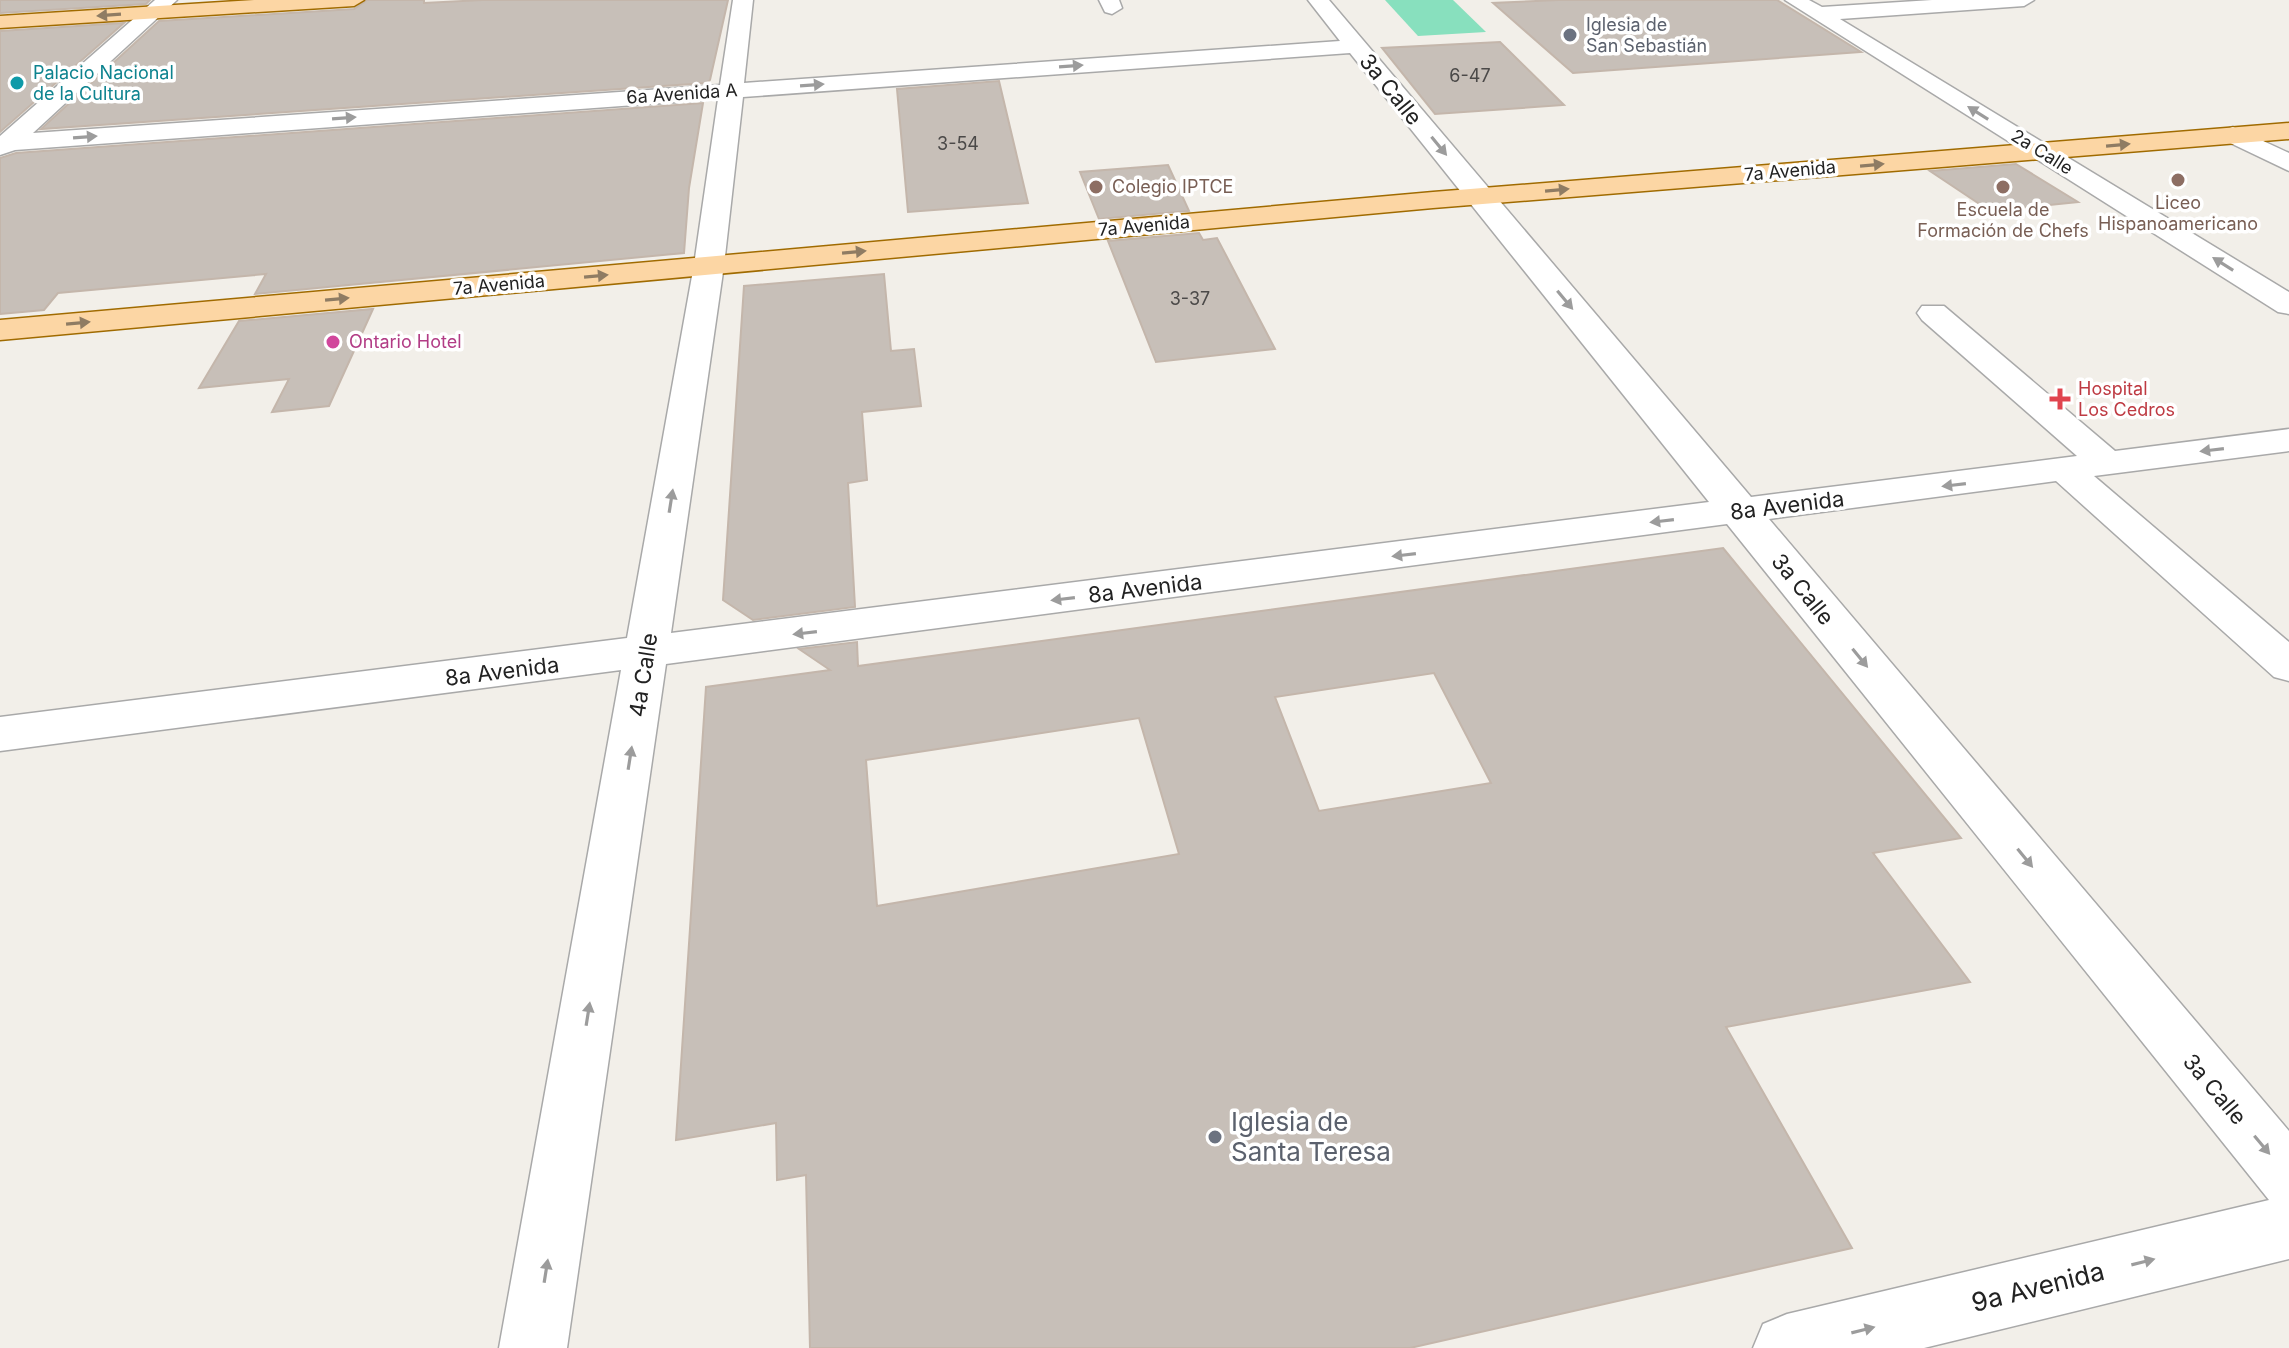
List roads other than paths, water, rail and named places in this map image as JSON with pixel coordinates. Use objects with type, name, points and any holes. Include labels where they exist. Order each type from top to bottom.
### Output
[{"type":"main road","points":[[0,22],[160,6],[354,0]]},
{"type":"main road","name":"7a Avenida","points":[[0,330],[1480,196],[2289,131]]},
{"type":"street","name":"4a Calle","points":[[533,1348],[709,265],[734,90],[743,0]]},
{"type":"street","name":"3a Calle","points":[[1318,0],[2289,1178]]},
{"type":"street","points":[[1806,7],[2024,0]]},
{"type":"street","points":[[4,146],[160,6]]},
{"type":"street","name":"2a Calle","points":[[1806,7],[2289,305]]},
{"type":"street","name":"6a Avenida A","points":[[4,146],[1356,46]]},
{"type":"street","points":[[2233,135],[2289,163]]},
{"type":"street","points":[[1933,313],[2107,463]]},
{"type":"street","name":"8a Avenida","points":[[0,734],[2289,440]]},
{"type":"street","points":[[2066,471],[2289,666]]},
{"type":"street","name":"9a Avenida","points":[[1787,1348],[2289,1227]]},
{"type":"place","name":"Iglesia de San Sebastián","points":[[1570,35]]},
{"type":"place","name":"Palacio Nacional de la Cultura","points":[[17,83]]},
{"type":"place","name":"Liceo Hispanoamericano","points":[[2178,180]]},
{"type":"place","name":"Colegio IPTCE","points":[[1096,187]]},
{"type":"place","name":"Escuela de Formación de Chefs","points":[[2003,187]]},
{"type":"place","name":"Ontario Hotel","points":[[333,342]]},
{"type":"place","name":"Hospital Los Cedros","points":[[2060,399]]},
{"type":"place","name":"Iglesia de Santa Teresa","points":[[1215,1137]]}]
